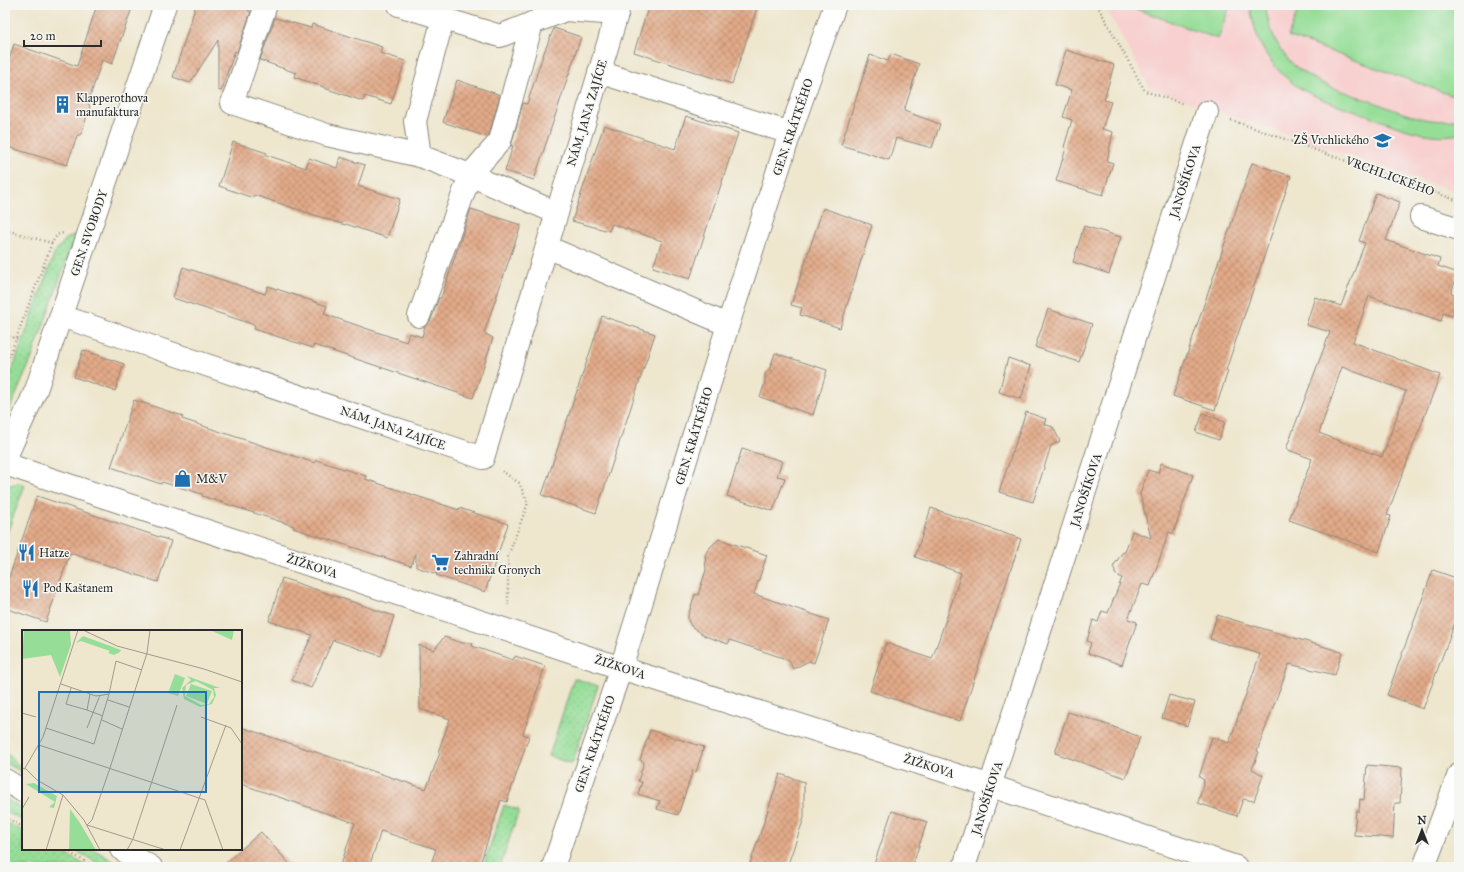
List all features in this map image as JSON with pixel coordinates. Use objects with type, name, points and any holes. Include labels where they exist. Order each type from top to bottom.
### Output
[{"type":"street","name":"GEN. SVOBODY","points":[[5,459],[36,390],[165,5]]},
{"type":"street","points":[[266,5],[232,103],[327,135],[420,156],[470,175],[557,213]]},
{"type":"street","name":"NÁM. JANA ZAJÍCE","points":[[61,316],[482,458],[618,9],[565,10],[500,36],[399,5]]},
{"type":"street","name":"GEN. KRÁTKÉHO","points":[[553,867],[621,668],[728,325],[790,133],[835,5]]},
{"type":"street","points":[[420,156],[415,121],[443,19]]},
{"type":"street","points":[[419,316],[470,175],[500,142],[532,23]]},
{"type":"street","points":[[599,72],[790,133]]},
{"type":"street","name":"JANOŠÍKOVA","points":[[964,867],[1207,112]]},
{"type":"street","points":[[1421,217],[1459,229]]},
{"type":"street","points":[[547,247],[728,325]]},
{"type":"street","name":"ŽIŽKOVA","points":[[5,464],[621,668],[991,786],[1236,867]]},
{"type":"street","points":[[1424,867],[1459,774]]},
{"type":"street","points":[[5,780],[22,790]]},
{"type":"street","points":[[123,850],[151,867]]},
{"type":"path","name":"VRCHLICKÉHO","points":[[1097,5],[1145,90],[1459,201]]},
{"type":"path","points":[[5,230],[52,243]]},
{"type":"path","points":[[5,368],[52,243],[57,235],[68,231]]},
{"type":"path","points":[[5,335],[17,338]]},
{"type":"path","points":[[482,458],[519,483],[528,503],[508,556],[508,606]]},
{"type":"path","points":[[5,817],[22,826]]},
{"type":"path","points":[[65,850],[96,867]]},
{"type":"shaded area","name":"ZŠ Vrchlického","points":[[1104,5],[1459,5],[1459,193],[1150,88]]},
{"type":"green space","points":[[1132,5],[1230,5],[1218,39],[1131,7]]},
{"type":"green space","points":[[1250,5],[1265,5],[1275,39],[1284,54],[1289,61],[1313,79],[1333,88],[1406,114],[1432,120],[1449,121],[1459,119],[1459,134],[1446,136],[1433,135],[1407,130],[1329,102],[1303,90],[1281,73],[1266,55],[1257,34]]},
{"type":"green space","points":[[1300,5],[1459,5],[1459,98],[1288,36]]},
{"type":"green space","points":[[76,234],[31,360],[5,420],[5,390],[55,252],[66,239]]},
{"type":"green space","points":[[20,483],[25,485],[7,533],[5,532],[5,486]]},
{"type":"green space","points":[[574,678],[598,686],[572,764],[549,756]]},
{"type":"green space","points":[[5,752],[22,766],[22,772],[5,763]]},
{"type":"green space","points":[[5,799],[22,808],[22,820],[5,811]]},
{"type":"green space","points":[[504,805],[519,810],[500,867],[483,867]]},
{"type":"green space","points":[[5,822],[22,830],[22,850],[58,850],[89,867],[5,867]]},
{"type":"green space","points":[[75,850],[95,850],[123,867],[105,867]]},
{"type":"building","name":"Klapperothova manufaktura","points":[[97,5],[133,5],[112,64],[102,60],[88,103],[90,107],[81,134],[77,136],[67,165],[5,146],[5,73],[14,44],[77,66]]},
{"type":"building","points":[[196,5],[250,5],[248,11],[251,11],[237,52],[235,51],[221,91],[218,90],[218,40],[190,83],[173,77]]},
{"type":"building","points":[[649,5],[758,5],[732,84],[634,52]]},
{"type":"building","points":[[275,18],[311,28],[312,24],[382,47],[380,53],[405,61],[391,104],[365,96],[363,101],[324,88],[294,77],[296,73],[260,60]]},
{"type":"building","points":[[554,28],[581,37],[534,180],[505,171],[513,146],[511,146],[523,103],[527,104],[543,55]]},
{"type":"building","points":[[1066,50],[1114,65],[1104,100],[1111,102],[1102,129],[1113,132],[1107,161],[1113,163],[1103,195],[1056,181],[1066,148],[1064,147],[1072,120],[1063,117],[1072,90],[1055,85]]},
{"type":"building","points":[[891,54],[919,64],[904,111],[940,124],[932,148],[896,138],[889,160],[841,145],[870,55],[888,61]]},
{"type":"building","points":[[457,80],[500,95],[489,135],[487,137],[443,122]]},
{"type":"building","points":[[686,116],[738,133],[690,279],[653,267],[662,241],[612,224],[609,231],[572,221],[604,125],[675,149]]},
{"type":"building","points":[[233,142],[306,168],[309,158],[337,168],[340,157],[365,165],[358,186],[400,199],[387,238],[254,195],[253,198],[219,186]]},
{"type":"building","points":[[1252,163],[1291,176],[1226,370],[1228,371],[1215,410],[1173,396]]},
{"type":"building","points":[[1376,193],[1400,202],[1386,240],[1440,259],[1438,266],[1458,273],[1451,293],[1459,296],[1452,316],[1443,313],[1441,321],[1369,296],[1353,342],[1440,375],[1387,515],[1391,516],[1379,552],[1289,520],[1312,459],[1286,449],[1330,332],[1306,325],[1315,297],[1341,306],[1365,243],[1359,241]],"holes":[[[1342,367],[1406,391],[1382,457],[1319,433]]]},
{"type":"building","points":[[823,208],[872,225],[840,328],[800,315],[802,308],[791,305]]},
{"type":"building","points":[[471,209],[521,225],[484,333],[493,338],[473,398],[314,345],[313,348],[254,329],[255,325],[173,298],[183,267],[265,294],[268,286],[327,306],[324,314],[406,342],[409,333],[422,337],[425,326],[431,320],[439,298],[441,298]]},
{"type":"building","points":[[1084,226],[1121,237],[1109,274],[1073,262]]},
{"type":"building","points":[[1048,309],[1092,324],[1079,362],[1035,347]]},
{"type":"building","points":[[602,316],[655,334],[596,513],[542,495]]},
{"type":"building","points":[[83,350],[124,364],[115,391],[74,377]]},
{"type":"building","points":[[775,353],[827,370],[813,415],[760,397],[765,383],[765,374],[770,368]]},
{"type":"building","points":[[1008,358],[1031,366],[1021,399],[999,392]]},
{"type":"building","points":[[134,400],[183,416],[182,419],[315,463],[316,460],[366,476],[365,479],[459,510],[459,508],[508,524],[485,592],[416,567],[416,553],[411,566],[293,528],[294,526],[202,496],[202,494],[162,482],[161,484],[111,467]]},
{"type":"building","points":[[1026,412],[1046,419],[1044,424],[1053,427],[1060,441],[1051,446],[1033,502],[999,492]]},
{"type":"building","points":[[1203,413],[1225,422],[1219,440],[1196,432]]},
{"type":"building","points":[[742,449],[782,461],[777,476],[785,478],[773,511],[727,496]]},
{"type":"building","points":[[1161,463],[1193,475],[1173,534],[1169,532],[1150,586],[1142,584],[1128,619],[1137,622],[1122,665],[1088,653],[1091,643],[1087,641],[1093,620],[1098,622],[1102,611],[1108,613],[1122,578],[1115,574],[1113,567],[1122,553],[1125,552],[1132,531],[1151,538],[1140,494],[1148,470],[1158,473]]},
{"type":"building","points":[[37,496],[171,541],[158,582],[70,553],[46,622],[5,608],[5,589]]},
{"type":"building","points":[[931,508],[1021,539],[960,721],[870,691],[886,643],[932,659],[952,602],[961,573],[915,557]]},
{"type":"building","points":[[719,539],[767,555],[754,594],[829,620],[814,663],[809,661],[793,669],[789,660],[730,640],[728,644],[705,636],[691,626],[688,616],[695,594],[698,595],[706,570],[705,555],[709,548]]},
{"type":"building","points":[[1433,570],[1459,579],[1459,611],[1423,709],[1387,695]]},
{"type":"building","points":[[282,578],[394,616],[381,656],[333,640],[311,688],[292,680],[312,635],[269,621]]},
{"type":"building","points":[[1217,615],[1342,652],[1335,675],[1289,664],[1257,751],[1259,752],[1252,769],[1263,775],[1254,801],[1243,799],[1237,816],[1198,803],[1204,780],[1199,777],[1212,737],[1229,743],[1260,654],[1210,639]]},
{"type":"building","points":[[444,637],[462,643],[473,643],[472,646],[513,660],[515,656],[545,666],[523,734],[529,736],[507,802],[501,800],[479,867],[430,867],[436,849],[381,831],[369,867],[340,867],[355,823],[242,784],[242,727],[426,789],[440,753],[438,752],[450,719],[420,709],[419,645],[434,650]]},
{"type":"building","points":[[1169,695],[1195,702],[1187,726],[1162,718]]},
{"type":"building","points":[[1068,712],[1140,737],[1126,778],[1055,753]]},
{"type":"building","points":[[650,730],[704,747],[696,772],[693,770],[678,815],[657,809],[660,801],[638,794],[642,782],[638,781],[644,762],[640,760]]},
{"type":"building","points":[[1367,765],[1402,768],[1400,803],[1395,803],[1393,838],[1354,835],[1356,811],[1359,811],[1360,799],[1364,800]]},
{"type":"building","points":[[780,774],[804,782],[804,818],[787,867],[749,867]]},
{"type":"building","points":[[892,811],[927,822],[912,867],[873,867]]},
{"type":"building","points":[[261,832],[292,867],[221,867]]},
{"type":"place","name":"Klapperothova manufaktura","points":[[63,105]]},
{"type":"place","name":"ZŠ Vrchlického","points":[[1382,140]]},
{"type":"place","name":"M&V","points":[[183,479]]},
{"type":"place","name":"Hatze","points":[[26,553]]},
{"type":"place","name":"Zahradní technika Gronych","points":[[441,563]]},
{"type":"place","name":"Pod Kaštanem","points":[[30,588]]}]
